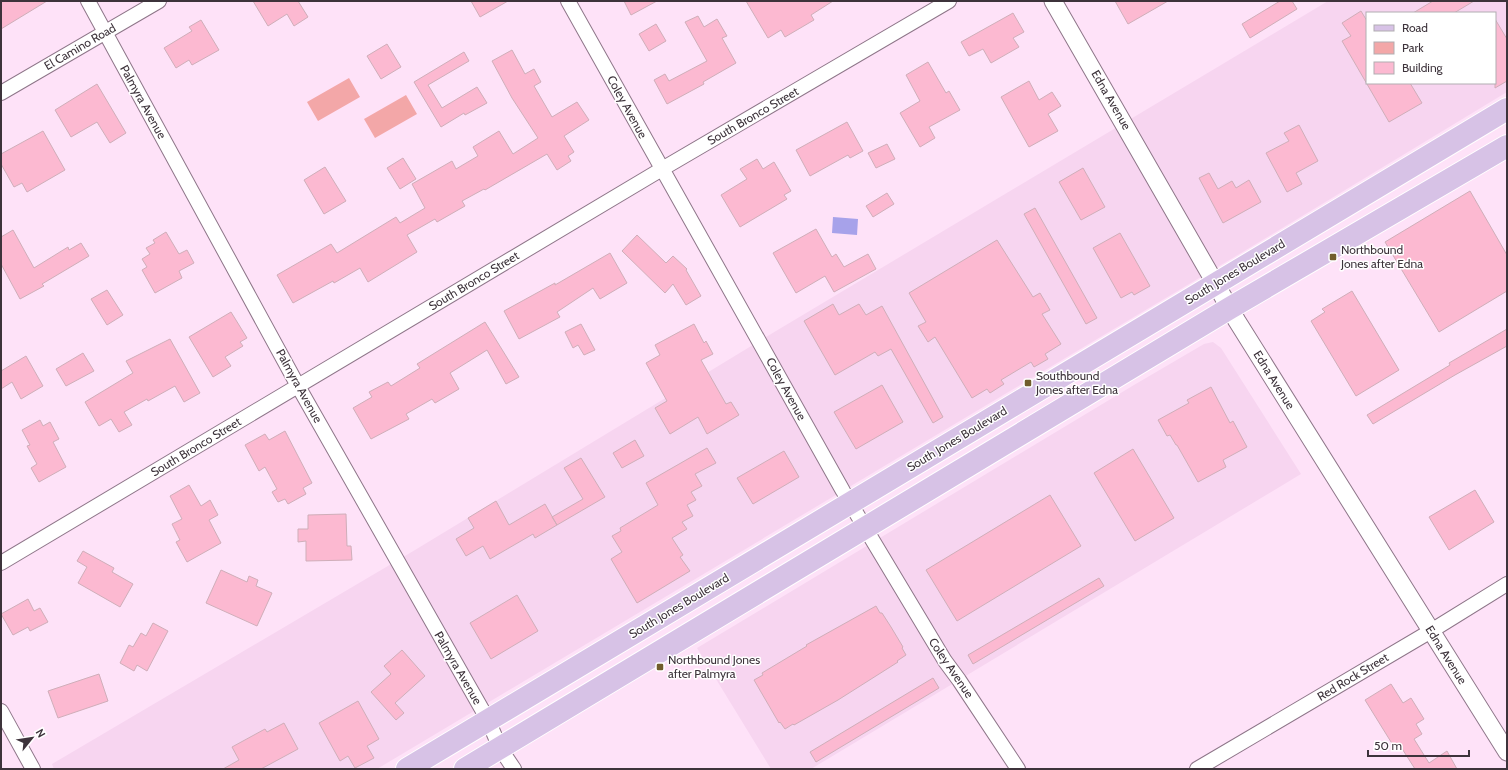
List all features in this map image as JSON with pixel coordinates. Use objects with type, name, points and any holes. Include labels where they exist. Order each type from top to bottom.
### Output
[{"type":"main road","name":"South Jones Boulevard","points":[[407,769],[1507,109]]},
{"type":"main road","points":[[465,769],[1230,308],[1507,146]]},
{"type":"street","name":"Palmyra Avenue","points":[[88,1],[298,386],[488,720],[500,748],[514,769]]},
{"type":"street","name":"El Camino Road","points":[[1,93],[159,1]]},
{"type":"street","name":"Coley Avenue","points":[[568,1],[850,503],[944,661],[959,680],[1018,769]]},
{"type":"street","name":"South Bronco Street","points":[[1,564],[662,169],[949,1]]},
{"type":"street","name":"Edna Avenue","points":[[1053,1],[1230,308],[1507,752]]},
{"type":"street","name":"Red Rock Street","points":[[1197,769],[1431,631],[1507,584]]},
{"type":"street","points":[[1,711],[33,769]]},
{"type":"shaded area","points":[[1328,1],[1507,1],[1507,92],[1241,253],[377,769],[54,769],[52,764],[415,550],[776,331]]},
{"type":"shaded area","points":[[833,217],[858,219],[857,235],[832,233]]},
{"type":"shaded area","points":[[1213,342],[1221,348],[1301,474],[811,769],[771,769],[697,648],[1134,385],[1204,344]]},
{"type":"green space","points":[[349,78],[360,97],[318,121],[307,102]]},
{"type":"green space","points":[[406,95],[417,114],[375,138],[364,119]]},
{"type":"building","points":[[1,1],[47,1],[1,29]]},
{"type":"building","points":[[253,1],[298,1],[308,17],[294,26],[287,14],[268,26]]},
{"type":"building","points":[[471,1],[508,1],[480,17]]},
{"type":"building","points":[[624,1],[657,1],[631,15]]},
{"type":"building","points":[[746,1],[833,1],[811,15],[814,20],[785,37],[781,30],[768,38]]},
{"type":"building","points":[[1115,1],[1168,1],[1128,24]]},
{"type":"building","points":[[1280,1],[1292,1],[1297,9],[1250,38],[1242,24]]},
{"type":"building","points":[[1433,1],[1474,1],[1456,12],[1415,12]]},
{"type":"building","points":[[1361,11],[1366,19],[1366,82],[1342,41],[1351,36],[1342,23]]},
{"type":"building","points":[[1013,13],[1024,32],[1013,38],[1019,47],[991,63],[983,49],[969,56],[961,42]]},
{"type":"building","points":[[698,16],[704,27],[717,19],[727,36],[722,38],[736,63],[703,82],[704,84],[667,104],[654,80],[665,74],[669,81],[707,61],[685,22]]},
{"type":"building","points":[[201,20],[219,50],[192,65],[189,60],[176,68],[164,48],[192,31],[189,27]]},
{"type":"building","points":[[1496,21],[1507,39],[1507,81],[1495,88]]},
{"type":"building","points":[[656,24],[666,41],[649,51],[639,34]]},
{"type":"building","points":[[387,44],[401,67],[381,79],[367,56]]},
{"type":"building","points":[[512,50],[525,74],[534,69],[541,82],[534,86],[552,117],[577,102],[589,120],[564,136],[574,152],[568,156],[571,161],[557,170],[547,154],[485,190],[484,189],[462,201],[465,206],[437,222],[435,219],[407,235],[417,252],[368,282],[360,268],[334,283],[333,281],[293,303],[277,275],[331,244],[337,253],[396,217],[400,223],[425,208],[412,184],[452,161],[456,169],[478,156],[473,147],[499,131],[513,154],[538,138],[512,98],[492,61]]},
{"type":"building","points":[[464,52],[469,61],[428,85],[442,108],[477,87],[487,103],[465,115],[464,113],[441,127],[414,82]]},
{"type":"building","points":[[928,62],[946,93],[949,91],[960,110],[929,127],[935,138],[920,147],[900,113],[920,101],[906,75]]},
{"type":"building","points":[[1029,81],[1039,100],[1052,92],[1061,106],[1048,114],[1058,131],[1029,147],[1001,97]]},
{"type":"building","points":[[97,84],[126,133],[110,143],[97,122],[71,137],[55,110]]},
{"type":"building","points":[[1367,84],[1411,84],[1422,103],[1389,122]]},
{"type":"building","points":[[847,122],[863,151],[850,158],[848,155],[810,176],[796,150]]},
{"type":"building","points":[[1299,125],[1318,161],[1296,173],[1302,184],[1287,192],[1266,153],[1289,141],[1284,133]]},
{"type":"building","points":[[43,131],[65,170],[27,192],[22,183],[14,187],[1,164],[1,154]]},
{"type":"building","points":[[887,144],[895,159],[876,168],[868,153]]},
{"type":"building","points":[[403,158],[416,179],[400,189],[387,168]]},
{"type":"building","points":[[757,159],[763,169],[774,162],[791,191],[784,195],[787,199],[740,227],[721,195],[747,179],[740,169]]},
{"type":"building","points":[[325,167],[346,201],[324,214],[304,180]]},
{"type":"building","points":[[1083,168],[1105,207],[1081,220],[1059,182]]},
{"type":"building","points":[[1209,173],[1218,189],[1232,181],[1236,188],[1249,180],[1261,202],[1223,223],[1199,178]]},
{"type":"building","points":[[1470,191],[1507,255],[1507,291],[1439,332],[1385,242]]},
{"type":"building","points":[[887,193],[894,204],[873,217],[866,206]]},
{"type":"building","points":[[1035,208],[1097,318],[1086,324],[1024,214]]},
{"type":"building","points":[[816,229],[832,257],[836,254],[844,267],[868,254],[876,269],[834,292],[825,276],[796,293],[773,253]]},
{"type":"building","points":[[13,230],[34,268],[68,247],[69,250],[81,243],[89,256],[42,284],[44,286],[20,299],[1,264],[1,237]]},
{"type":"building","points":[[166,232],[179,254],[187,250],[194,263],[179,271],[182,278],[155,293],[142,270],[147,267],[142,259],[150,254],[146,248],[155,243],[153,240]]},
{"type":"building","points":[[1120,233],[1150,286],[1134,295],[1132,292],[1121,298],[1093,248]]},
{"type":"building","points":[[637,235],[666,263],[673,256],[687,269],[686,270],[701,296],[686,305],[673,284],[665,293],[622,251]]},
{"type":"building","points":[[997,240],[1033,297],[1040,293],[1050,310],[1042,314],[1061,344],[1045,354],[1048,359],[1034,367],[1031,362],[1001,380],[1004,384],[990,393],[987,389],[972,398],[935,337],[928,342],[918,326],[926,322],[909,293]]},
{"type":"building","points":[[610,253],[627,283],[600,299],[593,288],[557,312],[560,317],[519,339],[504,311],[555,283],[555,285]]},
{"type":"building","points":[[107,290],[123,315],[107,325],[91,299]]},
{"type":"building","points":[[1352,291],[1399,370],[1356,396],[1311,321],[1325,312],[1322,309]]},
{"type":"building","points":[[833,304],[839,315],[859,304],[866,315],[882,306],[943,417],[933,423],[891,349],[878,356],[875,352],[835,375],[804,321]]},
{"type":"building","points":[[231,312],[247,338],[240,342],[243,346],[225,357],[231,366],[213,377],[189,337]]},
{"type":"building","points":[[485,322],[519,377],[506,384],[487,350],[450,373],[459,389],[435,403],[432,399],[406,414],[409,419],[371,439],[353,408],[372,397],[369,392],[388,382],[391,386],[420,368],[417,364]]},
{"type":"building","points":[[581,324],[595,350],[584,355],[578,345],[573,348],[565,332]]},
{"type":"building","points":[[694,324],[704,343],[706,341],[713,354],[701,360],[726,404],[731,402],[739,415],[707,434],[698,417],[670,434],[655,408],[667,401],[646,363],[660,355],[655,345]]},
{"type":"building","points":[[1507,329],[1507,346],[1373,424],[1367,415],[1450,365],[1449,363]]},
{"type":"building","points":[[170,339],[200,393],[184,402],[175,386],[124,412],[132,425],[119,432],[111,419],[99,426],[85,402],[133,373],[126,361]]},
{"type":"building","points":[[83,353],[94,371],[66,386],[56,369]]},
{"type":"building","points":[[26,356],[43,386],[21,399],[12,382],[1,389],[1,371]]},
{"type":"building","points":[[882,385],[903,422],[856,449],[834,412]]},
{"type":"building","points":[[1211,387],[1230,423],[1233,421],[1247,447],[1223,460],[1226,467],[1198,482],[1177,445],[1170,435],[1167,436],[1158,420],[1189,403],[1187,400]]},
{"type":"building","points":[[40,420],[43,426],[50,422],[59,439],[53,442],[66,467],[39,482],[31,468],[37,464],[27,446],[30,445],[22,430]]},
{"type":"building","points":[[285,431],[312,483],[303,488],[306,494],[288,504],[285,499],[278,502],[272,492],[277,489],[265,467],[259,471],[245,445],[265,434],[269,440]]},
{"type":"building","points":[[635,440],[644,456],[622,468],[613,453]]},
{"type":"building","points":[[707,448],[716,463],[695,474],[702,486],[691,492],[696,500],[687,505],[693,516],[682,522],[687,529],[672,538],[683,555],[680,557],[690,571],[637,603],[611,559],[622,552],[612,536],[621,531],[620,528],[658,505],[646,483]]},
{"type":"building","points":[[1133,449],[1174,518],[1135,541],[1094,473]]},
{"type":"building","points":[[784,451],[799,477],[753,504],[737,478]]},
{"type":"building","points":[[581,458],[605,497],[557,525],[552,517],[583,499],[564,468]]},
{"type":"building","points":[[189,485],[201,506],[210,500],[218,515],[209,520],[221,543],[187,562],[176,542],[180,540],[172,524],[182,519],[170,496]]},
{"type":"building","points":[[1475,490],[1494,522],[1449,550],[1429,517]]},
{"type":"building","points":[[1050,495],[1081,546],[957,621],[926,570]]},
{"type":"building","points":[[496,501],[509,525],[545,504],[557,525],[535,538],[533,534],[490,559],[483,546],[466,556],[456,539],[474,528],[468,518]]},
{"type":"building","points":[[346,514],[347,546],[351,546],[352,560],[306,561],[306,541],[298,542],[298,529],[308,529],[308,515]]},
{"type":"building","points":[[83,551],[114,568],[112,572],[133,584],[120,607],[78,583],[87,567],[77,561]]},
{"type":"building","points":[[221,570],[247,582],[249,576],[258,580],[256,586],[272,593],[257,626],[206,603]]},
{"type":"building","points":[[1099,578],[1104,586],[973,664],[968,655]]},
{"type":"building","points":[[517,595],[538,631],[491,659],[470,623]]},
{"type":"building","points":[[28,599],[34,611],[40,608],[48,622],[30,631],[28,627],[13,635],[1,614]]},
{"type":"building","points":[[876,606],[891,627],[906,655],[897,661],[898,662],[838,700],[785,729],[780,722],[779,723],[754,680],[763,675],[762,673],[807,646],[806,645]]},
{"type":"building","points":[[153,623],[168,631],[147,671],[137,665],[134,671],[120,663],[129,645],[133,647],[141,633],[146,636]]},
{"type":"building","points":[[402,650],[425,676],[395,703],[404,713],[396,720],[371,692],[391,674],[384,666]]},
{"type":"building","points":[[99,674],[108,701],[58,718],[48,691]]},
{"type":"building","points":[[933,678],[939,688],[816,762],[810,752]]},
{"type":"building","points":[[1391,684],[1403,703],[1411,698],[1424,719],[1416,724],[1422,734],[1414,739],[1429,763],[1447,751],[1457,769],[1415,769],[1401,747],[1396,750],[1365,700]]},
{"type":"building","points":[[358,701],[379,739],[367,746],[374,758],[355,768],[348,756],[340,761],[319,723]]},
{"type":"building","points":[[284,723],[298,749],[261,769],[223,769],[239,760],[232,747],[265,729],[267,732]]},
{"type":"place","name":"Northbound Jones after Edna","points":[[1333,257]]},
{"type":"place","name":"Southbound Jones after Edna","points":[[1028,383]]},
{"type":"place","name":"Northbound Jones after Palmyra","points":[[660,667]]}]
